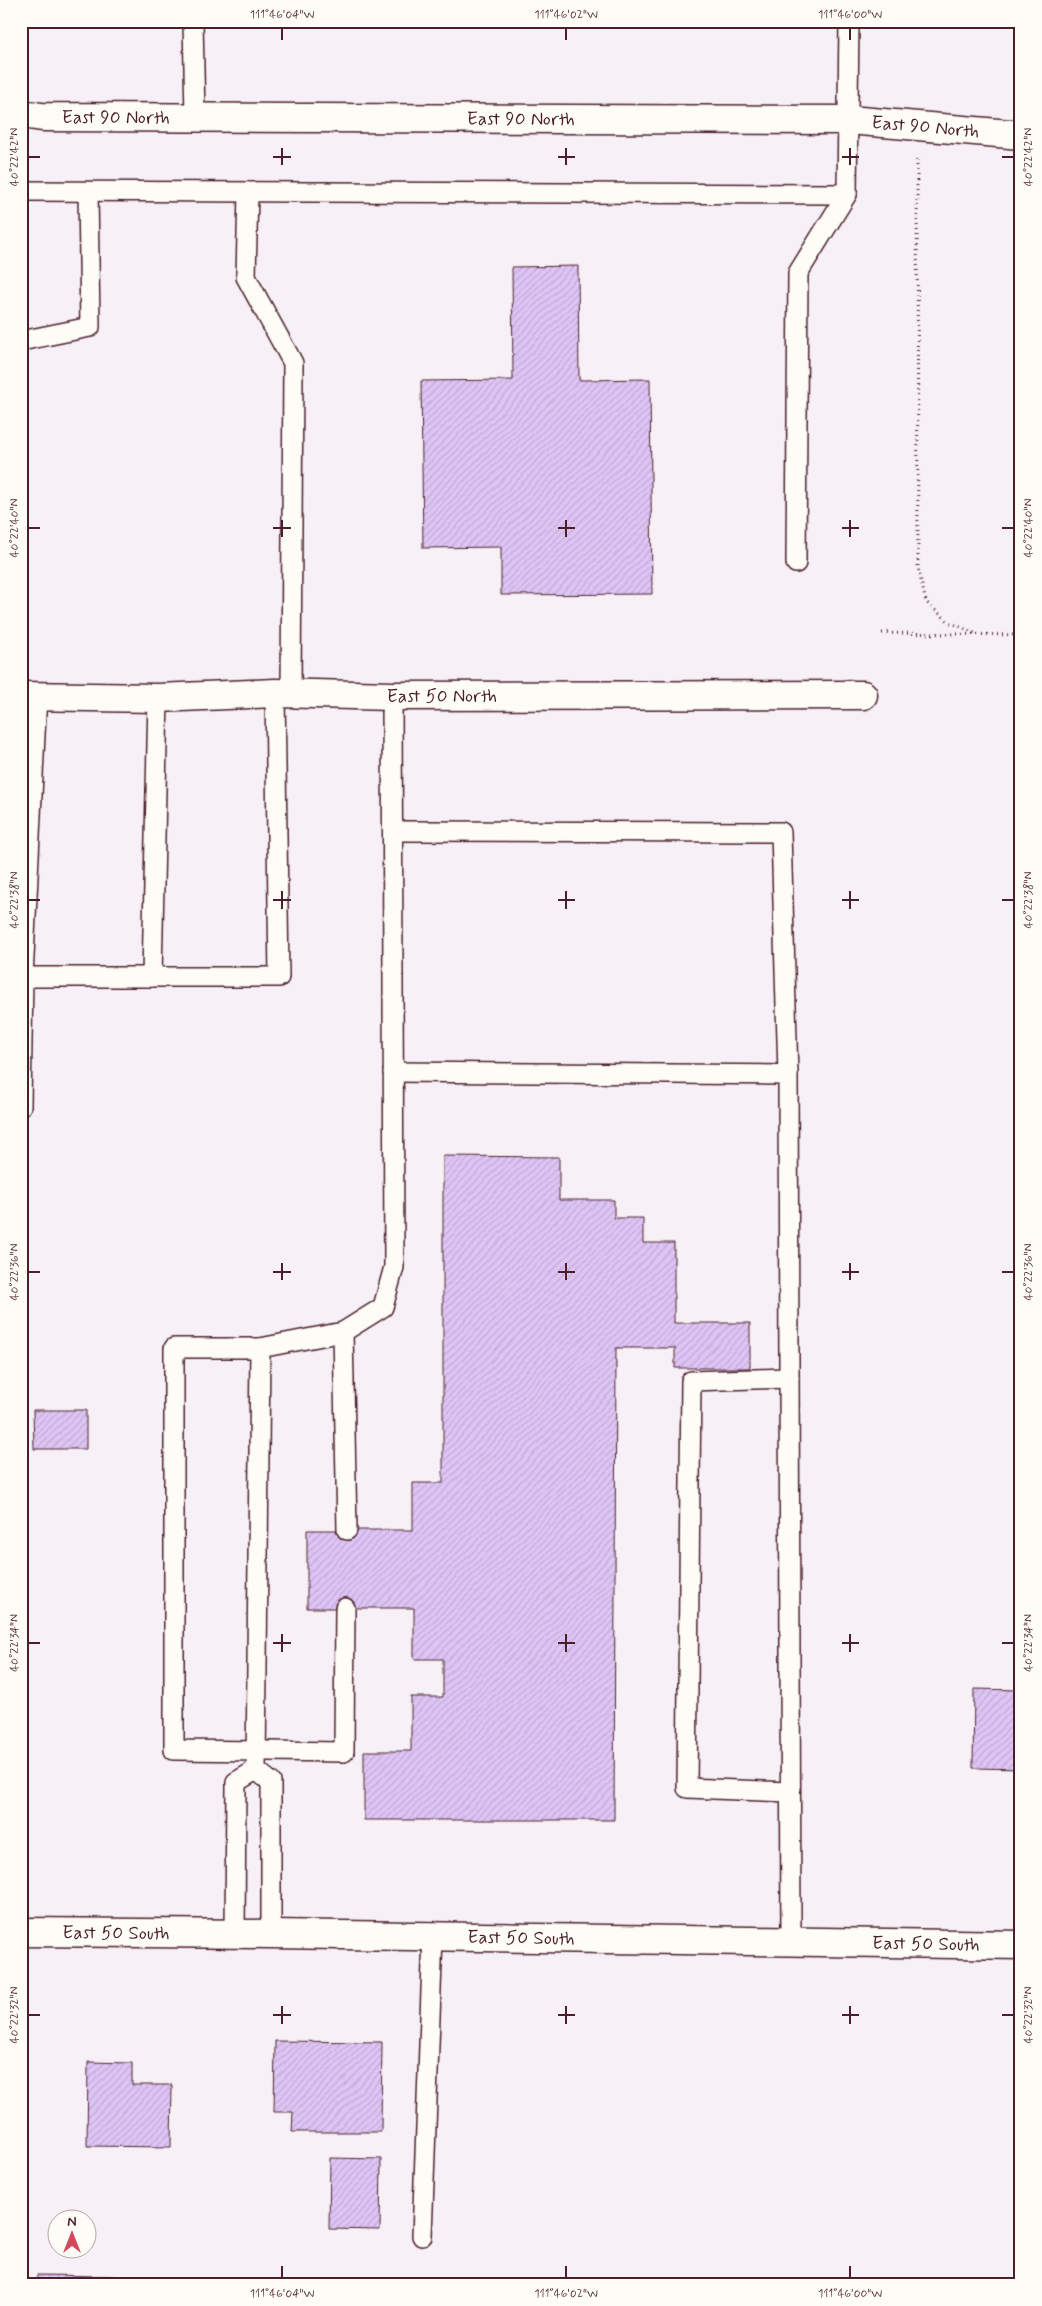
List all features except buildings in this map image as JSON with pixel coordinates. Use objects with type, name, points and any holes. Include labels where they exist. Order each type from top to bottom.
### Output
[{"type":"street","name":"East 90 North","points":[[21,114],[42,118],[849,120],[1021,135]]},
{"type":"street","name":"East 50 North","points":[[29,696],[158,698],[283,694],[392,696],[863,695]]},
{"type":"street","name":"East 50 South","points":[[21,1932],[1021,1945]]},
{"type":"lane","points":[[193,21],[195,117]]},
{"type":"lane","points":[[796,563],[798,273],[847,194],[849,21]]},
{"type":"lane","points":[[21,192],[847,194]]},
{"type":"lane","points":[[21,341],[90,327],[88,192]]},
{"type":"lane","points":[[23,977],[279,977],[283,694],[293,363],[246,277],[248,192]]},
{"type":"lane","points":[[21,1106],[29,696]]},
{"type":"lane","points":[[345,1608],[344,1752],[174,1750],[174,1348],[260,1348],[343,1332],[383,1307],[394,1267],[392,696]]},
{"type":"lane","points":[[152,977],[158,698]]},
{"type":"lane","points":[[393,831],[781,832],[788,1075],[791,1942]]},
{"type":"lane","points":[[393,1072],[788,1075]]},
{"type":"lane","points":[[343,1332],[347,1530]]},
{"type":"lane","points":[[256,1770],[260,1348]]},
{"type":"lane","points":[[789,1378],[691,1381],[687,1788],[790,1792]]},
{"type":"lane","points":[[256,1770],[271,1782],[271,1934]]},
{"type":"lane","points":[[235,1934],[236,1782],[256,1770]]},
{"type":"lane","points":[[422,2236],[433,1936]]},
{"type":"path","points":[[917,160],[918,568],[926,602],[949,622],[977,634]]},
{"type":"path","points":[[882,632],[1021,635]]}]
